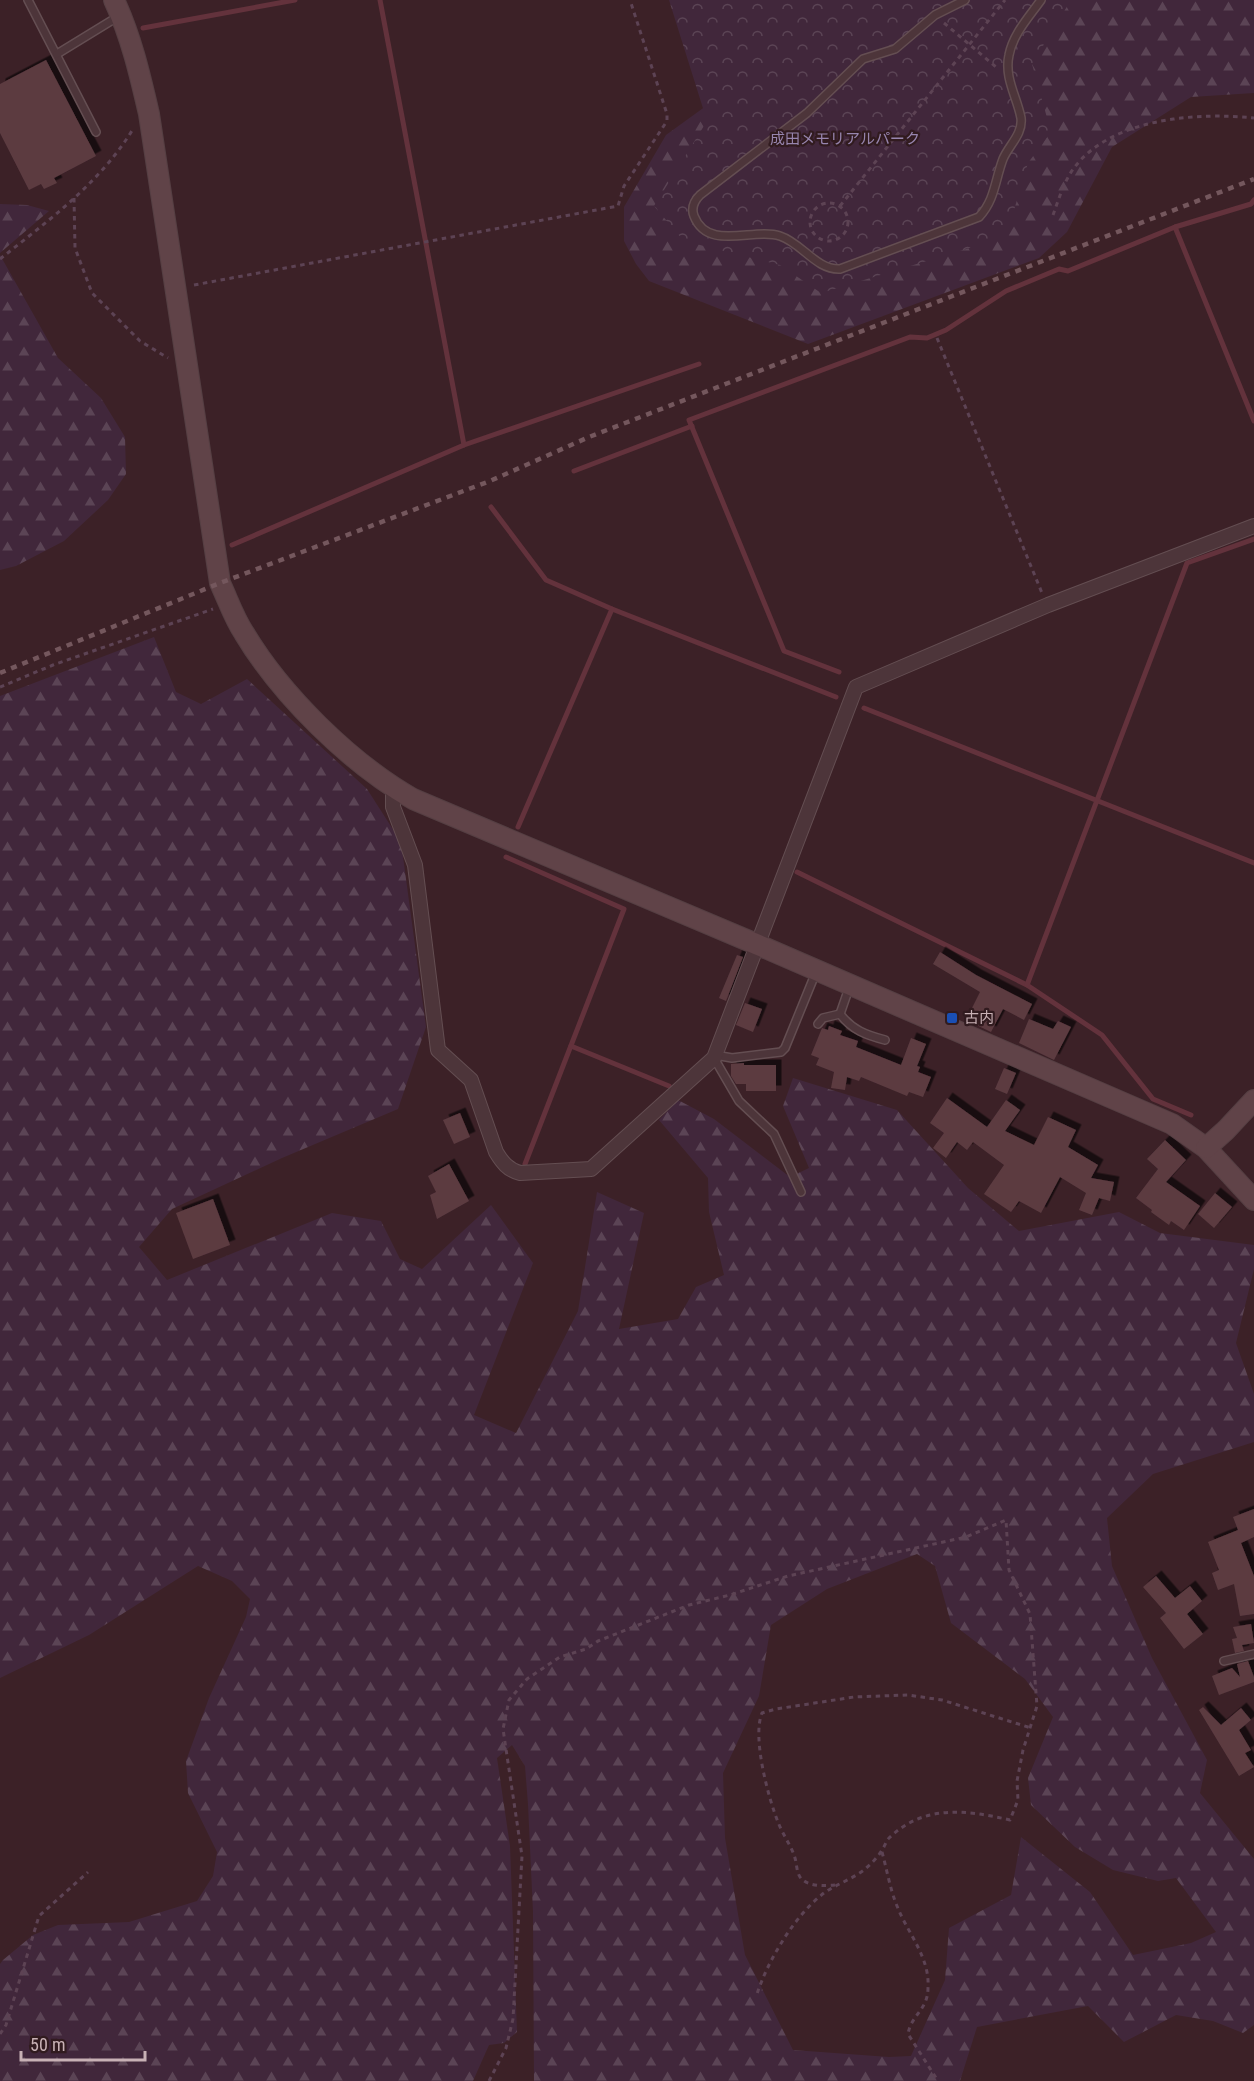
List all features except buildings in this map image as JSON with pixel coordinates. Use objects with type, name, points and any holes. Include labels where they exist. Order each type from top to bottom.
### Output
[{"type":"street","points":[[117,7],[139,70],[149,114],[220,584],[243,633],[274,676],[311,717],[345,749],[393,788],[413,799],[850,984],[1172,1124],[1206,1148],[1254,1200]]},
{"type":"street","points":[[393,788],[393,807],[415,865],[438,1050],[471,1080],[496,1152],[501,1161],[512,1171],[520,1173],[591,1169],[714,1056],[856,687],[1048,605],[1254,526]]},
{"type":"street","points":[[1206,1148],[1254,1100]]},
{"type":"lane","points":[[28,0],[96,132]]},
{"type":"lane","points":[[965,0],[935,15],[895,49],[863,59],[807,113],[700,195],[693,207],[693,214],[698,223],[711,234],[723,237],[778,235],[789,240],[830,269],[840,269],[979,217],[993,197],[1003,158],[1016,139],[1021,126],[1021,117],[1009,78],[1008,56],[1018,32],[1041,0]]},
{"type":"lane","points":[[57,54],[117,7]]},
{"type":"lane","points":[[714,1056],[732,1058],[781,1052],[785,1048],[817,970]]},
{"type":"lane","points":[[840,1014],[850,984]]},
{"type":"lane","points":[[818,1023],[823,1018],[840,1014]]},
{"type":"lane","points":[[840,1014],[862,1034],[885,1040]]},
{"type":"lane","points":[[714,1056],[739,1101],[774,1134],[801,1192]]},
{"type":"lane","points":[[1224,1661],[1254,1654]]},
{"type":"path","points":[[174,289],[618,206],[624,186],[667,121],[667,114],[630,0]]},
{"type":"path","points":[[840,206],[1005,0]]},
{"type":"path","points":[[935,15],[1009,78]]},
{"type":"path","points":[[0,259],[74,198],[102,170],[123,146],[134,128],[149,114]]},
{"type":"path","points":[[1053,215],[1074,168],[1097,146],[1117,133],[1139,126],[1178,119],[1240,116],[1254,118]]},
{"type":"path","points":[[74,198],[75,248],[92,293],[140,341],[187,370]]},
{"type":"path","points":[[828,203],[840,206],[845,211],[848,222],[844,234],[834,241],[817,237],[810,226],[810,219],[816,208],[828,203]]},
{"type":"path","points":[[937,338],[1048,605]]},
{"type":"path","points":[[0,687],[53,665],[229,603]]},
{"type":"path","points":[[489,2081],[506,2048],[513,2019],[522,1856],[503,1729],[508,1700],[527,1679],[560,1657],[586,1649],[598,1641],[688,1605],[730,1595],[788,1576],[966,1537],[1006,1520],[1009,1570],[1030,1614],[1037,1706],[1023,1750],[1017,1781],[1018,1800],[1010,1820],[947,1811],[909,1823],[888,1839],[882,1851],[864,1870],[823,1894],[784,1939],[765,1971],[757,1994]]},
{"type":"path","points":[[837,1885],[821,1886],[805,1882],[800,1876],[795,1857],[778,1824],[762,1763],[758,1723],[762,1713],[854,1698],[908,1695],[942,1700],[1031,1728]]},
{"type":"path","points":[[882,1851],[896,1903],[927,1967],[928,1989],[924,2007],[909,2026],[908,2034],[938,2081]]},
{"type":"path","points":[[0,2034],[6,2025],[39,1916],[88,1872]]},
{"type":"green space","name":"成田メモリアルパーク","points":[[669,0],[1071,0],[1032,64],[1051,132],[1028,163],[1006,237],[821,293],[780,265],[684,241],[654,206],[707,121]]},
{"type":"green space","points":[[1057,0],[1254,0],[1254,93],[1191,97],[1112,147],[1067,232],[1039,258],[808,344],[649,281],[636,264],[624,241],[624,207],[666,135],[836,12],[1023,57]]},
{"type":"green space","points":[[0,204],[27,205],[49,211],[0,253]]},
{"type":"green space","points":[[0,255],[58,358],[101,398],[125,437],[126,474],[108,500],[64,541],[16,566],[0,570]]},
{"type":"green space","points":[[154,637],[176,692],[201,704],[247,679],[367,789],[401,842],[426,1027],[398,1109],[282,1158],[172,1209],[139,1247],[167,1280],[332,1213],[381,1221],[400,1259],[422,1269],[491,1205],[533,1263],[474,1415],[516,1433],[578,1311],[597,1192],[644,1213],[619,1329],[678,1319],[696,1287],[724,1275],[709,1212],[708,1178],[659,1120],[678,1100],[714,1119],[790,1177],[809,1168],[783,1106],[793,1078],[897,1110],[968,1188],[1019,1231],[1119,1212],[1160,1233],[1254,1245],[1254,1269],[1236,1343],[1254,1394],[1254,1442],[1153,1474],[1107,1518],[1112,1566],[1152,1658],[1207,1760],[1200,1793],[1254,1859],[1254,2025],[1243,2033],[1213,2021],[1176,2015],[1124,2042],[1088,2006],[977,2027],[960,2081],[534,2081],[533,1912],[528,1804],[525,1766],[512,1745],[497,1758],[510,1846],[517,2032],[504,2043],[489,2045],[473,2081],[0,2081],[0,1964],[3,1960],[33,1935],[58,1925],[129,1922],[197,1901],[213,1876],[217,1852],[188,1793],[186,1761],[209,1698],[246,1617],[250,1599],[232,1581],[198,1566],[89,1635],[0,1678],[0,696]],"holes":[[[917,1554],[935,1566],[951,1623],[1025,1679],[1053,1717],[1028,1778],[1031,1805],[1075,1847],[1113,1870],[1158,1881],[1176,1878],[1216,1932],[1191,1943],[1133,1955],[1090,1892],[1021,1837],[1011,1895],[949,1928],[945,1980],[911,2056],[889,2057],[793,2050],[745,1955],[725,1838],[723,1773],[759,1696],[771,1625],[827,1589]]]},
{"type":"waterway","points":[[143,28],[295,0]]},
{"type":"waterway","points":[[380,0],[464,445]]},
{"type":"waterway","points":[[839,672],[784,651],[689,420],[910,337],[927,338],[946,330],[1006,291],[1059,269],[1068,271],[1175,227],[1251,204],[1254,200]]},
{"type":"waterway","points":[[1175,227],[1254,421]]},
{"type":"waterway","points":[[232,545],[464,445],[699,364]]},
{"type":"waterway","points":[[574,471],[692,426]]},
{"type":"waterway","points":[[491,507],[546,580],[612,609],[836,697]]},
{"type":"waterway","points":[[1027,985],[1187,563],[1254,539]]},
{"type":"waterway","points":[[518,827],[612,609]]},
{"type":"waterway","points":[[864,708],[1254,863]]},
{"type":"waterway","points":[[506,857],[624,909],[525,1164]]},
{"type":"waterway","points":[[797,872],[1027,985],[1102,1035],[1153,1099],[1191,1115]]},
{"type":"waterway","points":[[571,1046],[669,1086]]},
{"type":"railway","points":[[0,673],[220,583],[490,481],[589,437],[1254,179]]},
{"type":"place","name":"古内","points":[[952,1018]]}]
